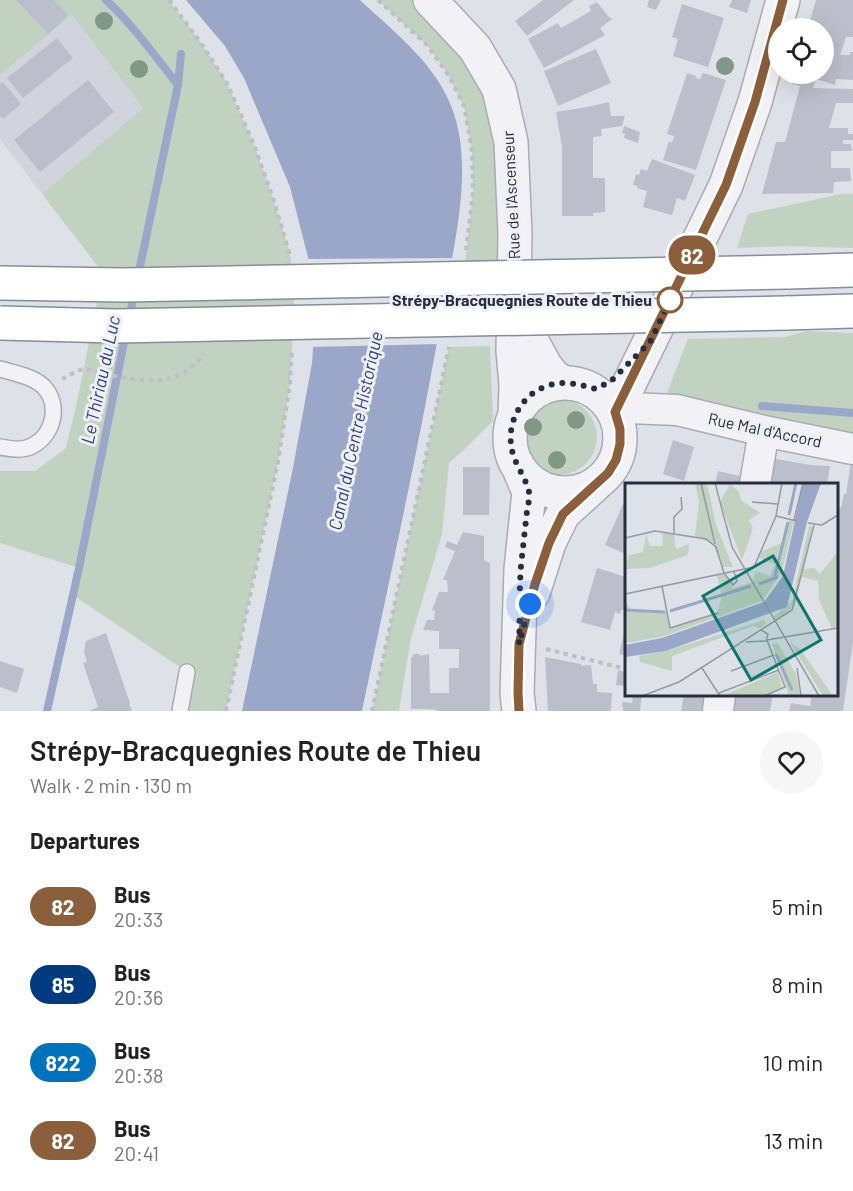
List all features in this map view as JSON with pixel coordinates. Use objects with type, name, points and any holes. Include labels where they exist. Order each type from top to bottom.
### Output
[{"type":"highway","points":[[0,282],[122,285],[853,270]]},
{"type":"highway","points":[[0,323],[116,326],[853,311]]},
{"type":"street","name":"Rue de l'Ascenseur","points":[[430,0],[475,48],[499,89],[511,142],[515,234],[513,351],[516,384],[515,417]]},
{"type":"street","points":[[617,419],[650,342],[726,185],[755,102],[783,0]]},
{"type":"street","name":"Rue de l'Ascenseur","points":[[514,308],[546,367],[556,379],[577,385]]},
{"type":"street","points":[[531,646],[521,569],[529,492],[513,454],[511,429],[515,417],[523,403],[536,392],[550,385],[577,385],[596,389],[611,381],[650,342]]},
{"type":"street","name":"Rue Mal d'Accord","points":[[650,342],[646,377],[650,390],[659,399],[677,410],[764,431],[853,448]]},
{"type":"street","points":[[519,711],[518,693],[531,646],[535,584],[549,543],[563,514],[608,473],[616,460],[620,444],[617,419],[605,399],[577,385]]},
{"type":"street","name":"Rue Mal d'Accord","points":[[617,419],[677,410]]},
{"type":"street","points":[[755,483],[764,431]]},
{"type":"street","points":[[513,454],[520,469],[532,482],[547,490],[563,493],[580,491],[596,483]]},
{"type":"street","points":[[717,711],[720,696]]},
{"type":"lane","points":[[0,369],[34,380],[44,387],[53,408],[53,420],[49,431],[31,446],[19,449],[0,447]]},
{"type":"lane","points":[[180,711],[187,672]]},
{"type":"path","points":[[84,369],[130,378]]},
{"type":"path","points":[[531,646],[625,669]]},
{"type":"shaded area","points":[[72,15],[143,108],[42,194],[0,139],[0,75]]},
{"type":"green space","points":[[0,0],[169,0],[227,83],[254,145],[273,198],[289,250],[294,277],[290,383],[278,462],[226,711],[180,711],[187,672],[73,595],[79,568],[0,543],[0,471],[35,471],[66,448],[103,273],[42,194],[143,108],[72,15],[0,75]]},
{"type":"green space","points":[[378,0],[430,0],[499,89],[515,263],[465,263],[473,192],[472,151],[464,106],[449,76],[427,45]]},
{"type":"green space","points":[[841,194],[853,194],[853,248],[789,246],[737,248],[748,214]]},
{"type":"green space","points":[[806,331],[853,333],[853,433],[763,418],[666,395],[688,339],[785,337]]},
{"type":"green space","points":[[490,346],[493,421],[449,463],[442,534],[411,638],[399,711],[372,711],[449,347]]},
{"type":"green space","points":[[559,399],[574,402],[586,410],[594,422],[597,437],[594,452],[586,464],[574,472],[559,475],[544,472],[532,464],[524,452],[521,437],[524,422],[532,410],[544,402]]},
{"type":"water","name":"Canal du Centre Historique","points":[[186,0],[360,0],[427,66],[447,97],[454,114],[462,160],[457,232],[415,456],[362,711],[242,711],[293,468],[312,363],[315,320],[311,269],[290,187],[244,78],[225,46]]},
{"type":"pier","points":[[455,258],[440,344],[310,347],[312,320],[308,269],[305,259]]},
{"type":"building","points":[[16,0],[54,0],[68,15],[48,34]]},
{"type":"building","points":[[543,0],[574,0],[527,36],[515,21]]},
{"type":"building","points":[[649,0],[661,0],[656,10],[647,7]]},
{"type":"building","points":[[732,0],[751,0],[747,13],[729,7]]},
{"type":"building","points":[[816,0],[853,0],[853,37],[846,37],[840,55],[850,55],[850,52],[853,52],[853,80],[836,79],[835,85],[832,84],[834,84],[834,18],[811,18]]},
{"type":"building","points":[[597,2],[612,19],[600,28],[605,35],[544,68],[528,39],[558,23],[561,28],[591,11],[589,6]]},
{"type":"building","points":[[682,4],[724,18],[708,67],[673,56],[678,39],[672,37]]},
{"type":"building","points":[[57,38],[73,58],[23,98],[7,78]]},
{"type":"building","points":[[596,49],[611,83],[558,106],[544,71]]},
{"type":"building","points":[[687,73],[700,79],[703,73],[726,80],[696,170],[663,160],[669,141],[672,143],[674,136],[667,134]]},
{"type":"building","points":[[88,80],[114,112],[40,172],[14,140]]},
{"type":"building","points":[[3,82],[21,104],[3,119],[0,115],[0,84]]},
{"type":"building","points":[[792,84],[814,84],[813,88],[853,89],[853,103],[836,103],[829,128],[848,128],[848,134],[853,134],[853,140],[843,140],[843,144],[851,144],[852,151],[831,151],[831,168],[850,168],[851,181],[834,182],[833,193],[762,194],[776,142],[785,142],[800,86]]},
{"type":"building","points":[[609,102],[611,116],[625,116],[622,126],[601,129],[602,136],[593,137],[593,178],[605,178],[605,212],[593,213],[593,216],[562,216],[562,147],[556,112]]},
{"type":"building","points":[[624,126],[640,132],[638,143],[624,138],[625,134],[622,133]]},
{"type":"building","points":[[652,159],[695,175],[685,201],[677,198],[672,215],[643,207],[647,191],[633,185],[636,174],[639,175],[641,169],[647,171]]},
{"type":"building","points":[[673,440],[694,447],[684,481],[663,474]]},
{"type":"building","points":[[771,458],[830,466],[827,483],[766,483]]},
{"type":"building","points":[[851,462],[853,463],[853,642],[843,711],[789,711],[791,703],[810,706],[812,696],[838,696],[838,508],[841,508],[844,494],[846,494]]},
{"type":"building","points":[[463,467],[490,467],[489,515],[463,515]]},
{"type":"building","points":[[718,471],[740,476],[739,483],[715,483]]},
{"type":"building","points":[[623,504],[625,505],[625,554],[605,545]]},
{"type":"building","points":[[463,532],[484,536],[484,560],[490,563],[490,711],[411,709],[411,659],[414,654],[420,654],[419,656],[429,654],[430,693],[449,693],[449,668],[459,668],[459,649],[439,649],[439,631],[423,630],[427,620],[434,620],[435,611],[432,610],[439,592],[448,592],[447,580],[443,580],[455,551],[445,547],[447,541],[457,545]]},
{"type":"building","points":[[597,568],[625,577],[625,610],[621,610],[620,614],[615,612],[610,630],[581,622]]},
{"type":"building","points":[[106,633],[132,711],[89,711],[98,707],[83,663],[87,662],[84,652],[86,641]]},
{"type":"building","points":[[624,634],[625,656],[619,654]]},
{"type":"building","points":[[545,657],[581,664],[581,666],[591,665],[593,684],[597,684],[597,692],[612,693],[611,711],[548,711]]},
{"type":"building","points":[[0,661],[24,669],[17,693],[0,687]]},
{"type":"building","points":[[618,670],[625,672],[625,686],[616,685]]},
{"type":"building","points":[[633,696],[642,696],[640,711],[623,711],[622,702],[632,703]]},
{"type":"building","points":[[684,696],[706,696],[703,711],[681,711]]},
{"type":"building","points":[[732,696],[773,696],[770,711],[729,711]]},
{"type":"waterway","points":[[106,0],[135,30],[178,85]]},
{"type":"waterway","name":"Le Thiriau du Luc","points":[[138,276],[178,85],[181,54]]},
{"type":"waterway","name":"Le Thiriau du Luc","points":[[129,318],[135,291]]},
{"type":"waterway","name":"Le Thiriau du Luc","points":[[47,711],[79,568],[126,332]]},
{"type":"waterway","points":[[762,406],[853,413]]},
{"type":"bus line","name":"82","points":[[519,711],[519,644],[549,543],[563,514],[608,473],[616,460],[620,444],[620,429],[615,412],[726,185],[755,102],[783,0]]},
{"type":"place","name":"Strépy-Bracquegnies Route de Thieu","points":[[670,300]]},
{"type":"route","points":[[530,604],[519,644],[521,569],[529,492],[513,454],[511,429],[515,417],[523,403],[536,392],[550,385],[567,382],[596,389],[611,381],[650,342],[670,300]]}]
